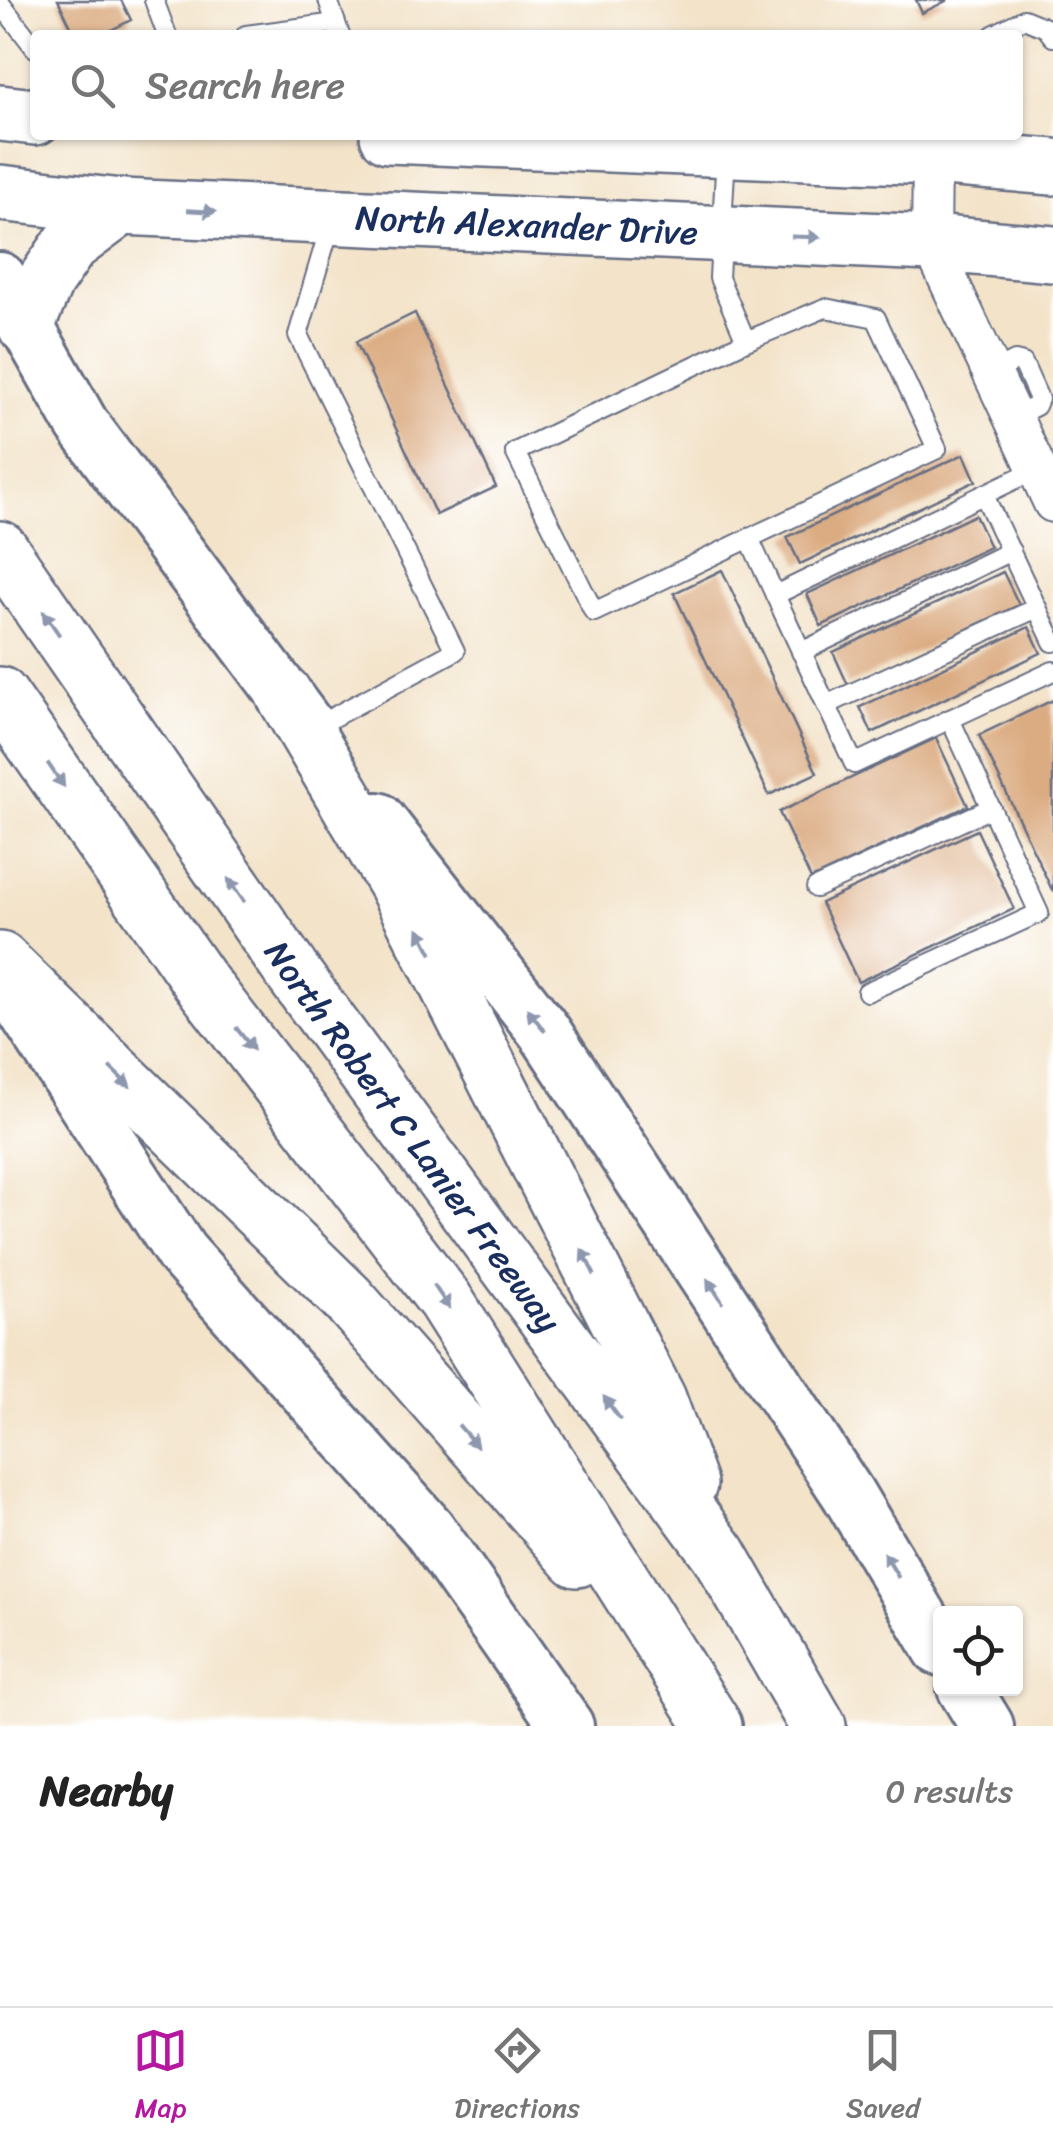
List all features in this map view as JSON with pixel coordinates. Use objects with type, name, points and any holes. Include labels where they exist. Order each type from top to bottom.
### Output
[{"type":"main road","points":[[0,114],[30,117]]},
{"type":"main road","points":[[524,140],[726,148],[933,146],[1053,167]]},
{"type":"main road","name":"North Alexander Drive","points":[[0,194],[121,207],[931,243],[1053,254]]},
{"type":"main road","points":[[25,342],[46,280],[70,245],[121,207]]},
{"type":"main road","points":[[0,279],[25,342],[82,424],[296,711],[544,1031],[848,1494],[933,1636]]},
{"type":"main road","name":"North Robert C Lanier Freeway","points":[[0,549],[296,976],[711,1543],[818,1726]]},
{"type":"main road","name":"North Robert C Lanier Freeway","points":[[0,695],[199,980],[445,1300],[701,1706]]},
{"type":"main road","points":[[296,711],[396,884],[658,1399],[711,1543]]},
{"type":"main road","points":[[0,960],[348,1299],[701,1706]]},
{"type":"main road","points":[[0,974],[181,1252],[428,1528],[566,1726]]},
{"type":"main road","points":[[969,1696],[987,1726]]},
{"type":"street","points":[[933,146],[931,243],[1048,491]]},
{"type":"lane","points":[[154,0],[165,30]]},
{"type":"lane","points":[[328,0],[338,29]]},
{"type":"lane","points":[[0,3],[30,42]]},
{"type":"lane","points":[[1003,30],[1024,19],[1046,28],[1053,37]]},
{"type":"lane","points":[[726,148],[719,278],[746,341]]},
{"type":"lane","points":[[296,711],[455,652],[298,335],[332,216]]},
{"type":"lane","points":[[825,308],[876,318],[937,450],[594,612],[515,452],[746,341],[825,308]]},
{"type":"lane","points":[[775,595],[984,495],[1048,491]]},
{"type":"lane","points":[[984,495],[1053,642]]},
{"type":"lane","points":[[749,538],[854,764],[1053,671]]},
{"type":"lane","points":[[801,652],[1011,551]]},
{"type":"lane","points":[[826,705],[1037,608]]},
{"type":"lane","points":[[867,992],[1039,913],[950,719]]},
{"type":"lane","points":[[816,888],[991,808]]},
{"type":"building","points":[[58,0],[121,0],[131,20],[111,30],[73,30]]},
{"type":"building","points":[[916,0],[948,0],[922,13]]},
{"type":"building","points":[[415,313],[496,487],[436,515],[356,342]]},
{"type":"building","points":[[964,454],[976,481],[800,564],[787,537]]},
{"type":"building","points":[[975,515],[990,547],[821,626],[807,594]]},
{"type":"building","points":[[722,570],[817,773],[769,795],[674,593]]},
{"type":"building","points":[[1003,572],[1019,605],[848,685],[833,652]]},
{"type":"building","points":[[1029,627],[1041,653],[872,733],[860,707]]},
{"type":"building","points":[[1053,700],[1053,892],[979,735]]},
{"type":"building","points":[[936,738],[968,806],[811,879],[779,812]]},
{"type":"building","points":[[977,830],[1014,909],[858,982],[821,903]]}]
